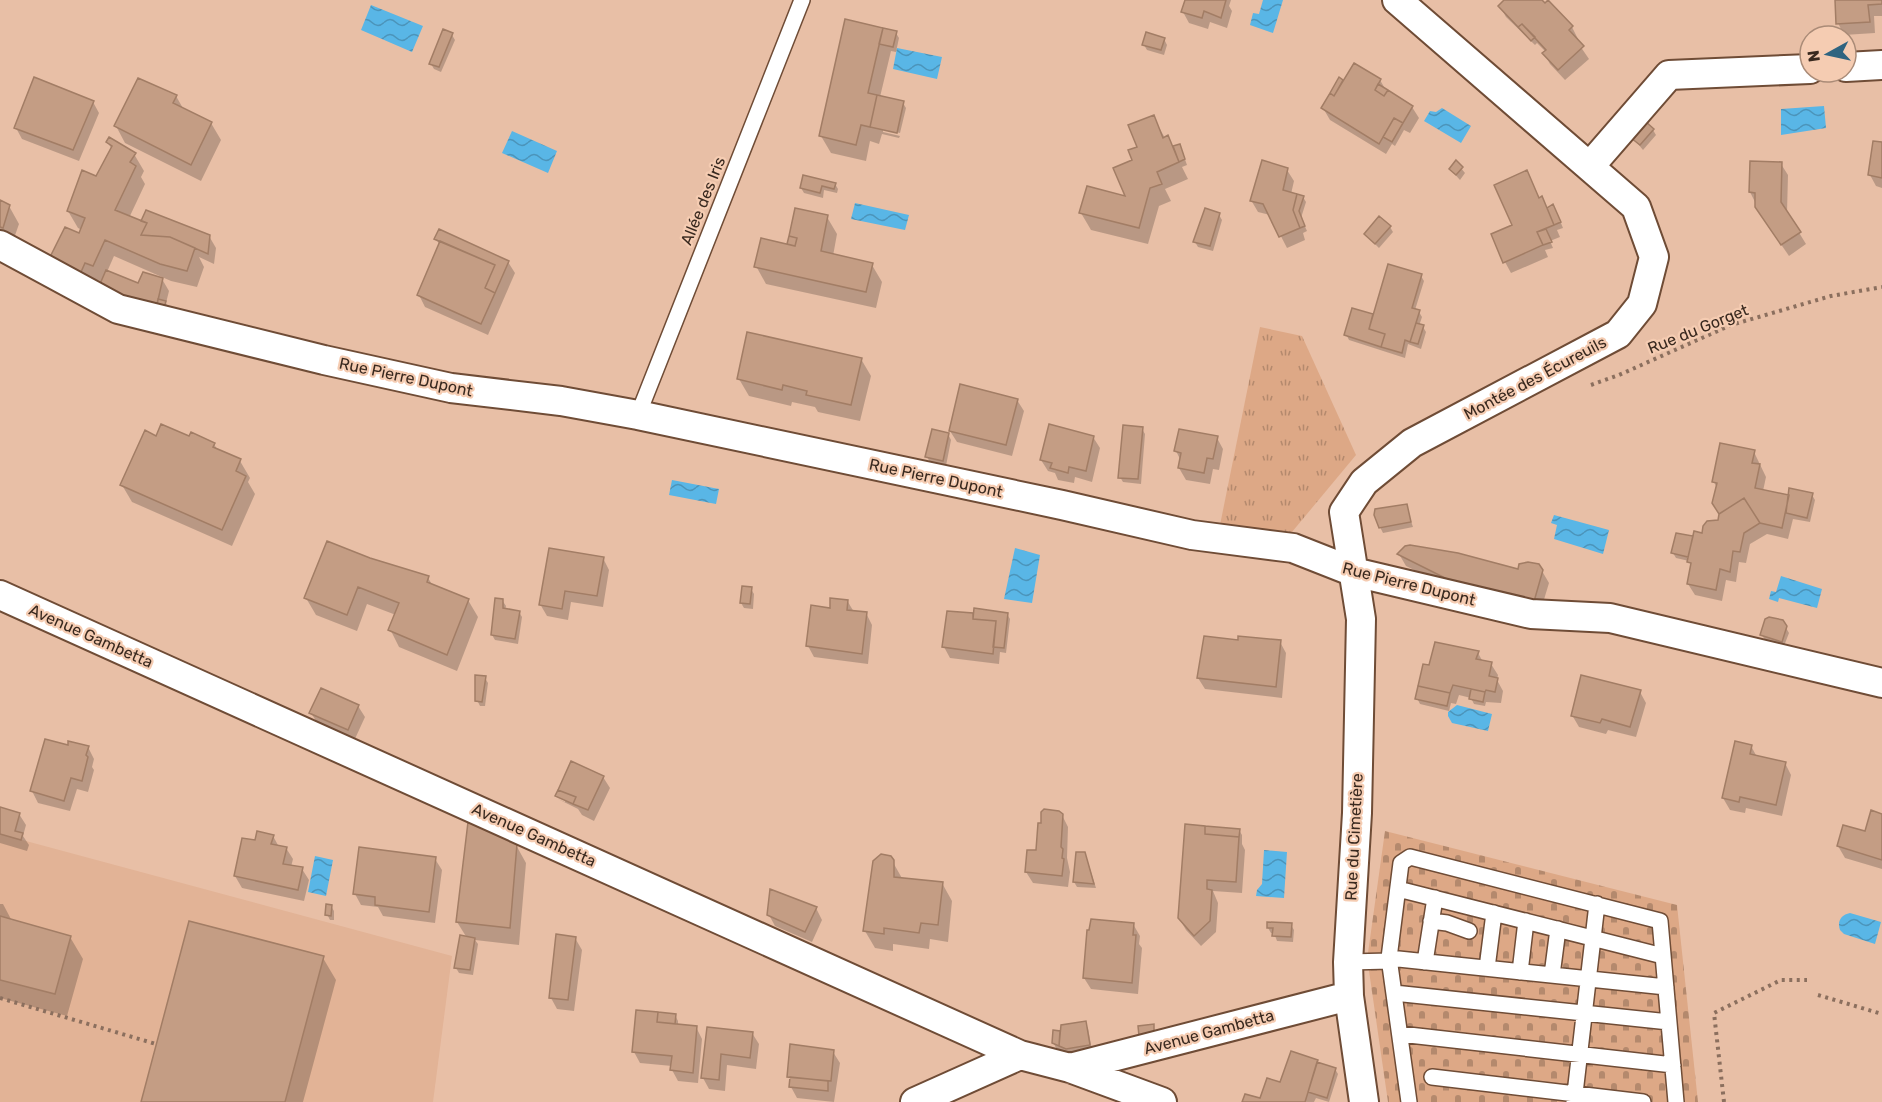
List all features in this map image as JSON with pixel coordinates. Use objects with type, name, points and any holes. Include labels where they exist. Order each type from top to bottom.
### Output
[{"type":"street","name":"Montée des Écureuils","points":[[1354,572],[1344,512],[1364,482],[1412,443],[1618,334],[1642,304],[1654,256],[1636,207],[1397,0]]},
{"type":"street","points":[[1858,67],[1882,66]]},
{"type":"street","points":[[1590,166],[1669,75],[1798,70]]},
{"type":"street","name":"Rue Pierre Dupont","points":[[0,245],[118,309],[451,388],[561,401],[638,415],[1192,535],[1293,548],[1354,572],[1531,614],[1610,618],[1882,683]]},
{"type":"street","name":"Rue du Cimetière","points":[[1354,572],[1361,630],[1358,813],[1348,962],[1349,996],[1364,1102]]},
{"type":"street","name":"Avenue Gambetta","points":[[0,595],[1020,1055],[1070,1068],[1162,1102]]},
{"type":"street","name":"Avenue Gambetta","points":[[1070,1068],[1349,996]]},
{"type":"street","points":[[915,1102],[1020,1055]]},
{"type":"lane","name":"Allée des Iris","points":[[638,415],[802,0]]},
{"type":"lane","points":[[1409,1102],[1389,959],[1401,863],[1410,857],[1660,921],[1676,1102]]},
{"type":"lane","points":[[1398,889],[1663,956]]},
{"type":"lane","points":[[1425,962],[1435,898]]},
{"type":"lane","points":[[1574,1098],[1597,904]]},
{"type":"lane","points":[[1487,968],[1494,913]]},
{"type":"lane","points":[[1431,921],[1447,923],[1469,931]]},
{"type":"lane","points":[[1520,972],[1526,921]]},
{"type":"lane","points":[[1552,975],[1558,929]]},
{"type":"lane","points":[[1348,962],[1389,959],[1666,987]]},
{"type":"lane","points":[[1394,993],[1669,1022]]},
{"type":"lane","points":[[1400,1034],[1673,1065]]},
{"type":"lane","points":[[1432,1077],[1574,1098],[1643,1102]]},
{"type":"path","name":"Rue du Gorget","points":[[1588,386],[1619,375],[1731,325],[1831,296],[1882,287]]},
{"type":"path","points":[[1724,1102],[1714,1013],[1781,980],[1807,980]]},
{"type":"path","points":[[1818,995],[1882,1014]]},
{"type":"path","points":[[0,998],[156,1044]]},
{"type":"shaded area","points":[[0,834],[452,956],[433,1102],[0,1102]]},
{"type":"green space","points":[[1260,327],[1302,336],[1356,455],[1292,532],[1220,525]]},
{"type":"green space","points":[[1385,831],[1677,905],[1698,1102],[1388,1102],[1368,953]]},
{"type":"water","points":[[1263,0],[1283,0],[1273,33],[1250,25],[1253,13],[1259,14]]},
{"type":"water","points":[[371,5],[423,26],[412,52],[361,30]]},
{"type":"water","points":[[897,48],[942,57],[937,79],[893,69]]},
{"type":"water","points":[[1824,106],[1826,128],[1781,135],[1781,109]]},
{"type":"water","points":[[1442,108],[1471,126],[1461,143],[1424,121],[1430,111],[1436,112]]},
{"type":"water","points":[[512,131],[557,151],[548,173],[502,153]]},
{"type":"water","points":[[855,203],[909,215],[905,230],[851,219]]},
{"type":"water","points":[[672,480],[719,489],[716,504],[669,495]]},
{"type":"water","points":[[1554,515],[1609,530],[1603,554],[1554,539],[1557,525],[1551,523]]},
{"type":"water","points":[[1015,548],[1040,555],[1032,603],[1004,599]]},
{"type":"water","points":[[1781,576],[1822,589],[1817,608],[1779,598],[1778,602],[1769,599],[1771,591],[1776,592]]},
{"type":"water","points":[[1457,705],[1492,714],[1488,731],[1452,723],[1448,712]]},
{"type":"water","points":[[1264,850],[1287,852],[1284,898],[1256,896],[1262,884]]},
{"type":"water","points":[[315,856],[333,860],[326,896],[308,892]]},
{"type":"water","points":[[1850,913],[1881,922],[1875,944],[1844,934],[1840,930],[1841,919]]},
{"type":"building","points":[[1185,0],[1226,0],[1221,18],[1204,11],[1202,18],[1181,12]]},
{"type":"building","points":[[1504,0],[1542,0],[1545,3],[1548,0],[1573,26],[1569,30],[1584,46],[1558,70],[1542,53],[1546,50],[1522,24],[1518,27],[1498,6]]},
{"type":"building","points":[[1835,0],[1882,0],[1882,4],[1868,5],[1870,22],[1836,24]]},
{"type":"building","points":[[845,19],[883,28],[868,93],[877,95],[870,127],[861,125],[856,145],[819,136]]},
{"type":"building","points":[[1522,24],[1535,37],[1531,41],[1518,27]]},
{"type":"building","points":[[883,28],[897,31],[893,47],[879,44]]},
{"type":"building","points":[[443,29],[453,33],[439,67],[429,64]]},
{"type":"building","points":[[1146,32],[1165,38],[1161,50],[1142,45]]},
{"type":"building","points":[[1354,63],[1381,79],[1375,90],[1384,96],[1388,90],[1413,106],[1403,123],[1394,118],[1379,144],[1321,108],[1330,93],[1334,96]]},
{"type":"building","points":[[34,77],[94,101],[73,150],[14,128]]},
{"type":"building","points":[[1339,77],[1343,80],[1334,96],[1330,93]]},
{"type":"building","points":[[138,78],[177,95],[173,103],[212,122],[191,165],[114,126]]},
{"type":"building","points":[[1378,84],[1388,90],[1384,96],[1375,90]]},
{"type":"building","points":[[877,95],[904,101],[897,133],[870,127]]},
{"type":"building","points":[[1154,115],[1163,138],[1168,135],[1179,162],[1157,172],[1162,184],[1150,188],[1139,228],[1079,213],[1087,186],[1125,196],[1113,168],[1132,160],[1128,150],[1137,147],[1128,125]]},
{"type":"building","points":[[1394,118],[1403,123],[1392,142],[1383,137]]},
{"type":"building","points":[[1645,121],[1654,129],[1640,145],[1631,138]]},
{"type":"building","points":[[109,137],[136,153],[130,162],[136,166],[115,210],[147,223],[141,235],[170,237],[195,248],[187,271],[160,264],[105,240],[93,266],[85,263],[77,281],[49,259],[65,227],[79,233],[85,218],[67,211],[82,170],[96,176],[112,146],[106,142]]},
{"type":"building","points":[[1873,141],[1882,142],[1882,178],[1868,175]]},
{"type":"building","points":[[1180,144],[1185,159],[1179,162],[1173,146]]},
{"type":"building","points":[[1262,160],[1288,168],[1283,190],[1297,194],[1293,210],[1300,228],[1279,237],[1263,204],[1250,201]]},
{"type":"building","points":[[1456,160],[1463,167],[1456,175],[1449,169]]},
{"type":"building","points":[[1750,161],[1782,162],[1781,202],[1801,232],[1781,245],[1755,207],[1755,193],[1749,192]]},
{"type":"building","points":[[1527,170],[1539,198],[1542,196],[1554,225],[1537,232],[1543,245],[1503,263],[1491,234],[1512,225],[1494,185]]},
{"type":"building","points":[[803,175],[836,183],[834,189],[822,186],[820,193],[800,188]]},
{"type":"building","points":[[1297,194],[1304,196],[1299,211],[1305,226],[1300,228],[1293,210]]},
{"type":"building","points":[[0,200],[10,205],[3,228],[0,227]]},
{"type":"building","points":[[1553,204],[1561,222],[1554,225],[1547,208]]},
{"type":"building","points":[[795,208],[828,215],[821,251],[873,263],[866,292],[754,267],[761,238],[795,246],[797,238],[789,236]]},
{"type":"building","points":[[1205,208],[1220,213],[1210,246],[1193,242]]},
{"type":"building","points":[[146,210],[210,235],[208,254],[170,237],[141,235],[147,223],[141,221]]},
{"type":"building","points":[[1379,216],[1391,226],[1375,244],[1364,234]]},
{"type":"building","points":[[439,229],[509,261],[495,293],[485,288],[495,265],[434,239]]},
{"type":"building","points":[[1546,229],[1552,242],[1543,245],[1537,232]]},
{"type":"building","points":[[789,236],[797,238],[795,246],[787,244]]},
{"type":"building","points":[[440,241],[495,265],[485,288],[495,293],[481,324],[417,295]]},
{"type":"building","points":[[1388,264],[1422,274],[1412,308],[1420,310],[1410,342],[1405,340],[1402,353],[1381,347],[1385,334],[1369,329]]},
{"type":"building","points":[[106,270],[138,283],[143,272],[163,278],[156,309],[97,291]]},
{"type":"building","points":[[158,299],[166,301],[163,311],[156,309]]},
{"type":"building","points":[[1352,308],[1373,314],[1369,329],[1385,334],[1381,347],[1344,335]]},
{"type":"building","points":[[1416,323],[1424,325],[1418,344],[1410,342]]},
{"type":"building","points":[[747,332],[862,358],[851,405],[806,395],[807,391],[783,385],[782,390],[737,379]]},
{"type":"building","points":[[960,384],[1018,399],[1006,445],[949,431]]},
{"type":"building","points":[[161,424],[189,436],[191,432],[215,443],[213,447],[241,459],[236,471],[246,476],[222,530],[120,485],[145,430],[156,436]]},
{"type":"building","points":[[1049,424],[1094,436],[1086,471],[1069,467],[1068,473],[1050,468],[1052,463],[1040,460]]},
{"type":"building","points":[[1123,425],[1143,427],[1138,479],[1118,478]]},
{"type":"building","points":[[932,429],[949,433],[943,461],[925,457]]},
{"type":"building","points":[[1179,429],[1218,436],[1213,459],[1207,458],[1204,473],[1178,468],[1181,453],[1174,451]]},
{"type":"building","points":[[1720,443],[1755,450],[1752,463],[1760,464],[1755,488],[1789,495],[1782,528],[1760,523],[1744,498],[1719,514],[1712,503],[1717,483],[1712,482]]},
{"type":"building","points":[[1789,488],[1813,493],[1807,518],[1786,513]]},
{"type":"building","points":[[1744,498],[1760,523],[1744,533],[1740,552],[1733,551],[1730,572],[1720,569],[1716,590],[1687,584],[1691,563],[1687,562],[1694,531],[1702,533],[1707,521],[1718,520],[1719,514]]},
{"type":"building","points":[[1407,504],[1411,522],[1379,528],[1374,515],[1375,509]]},
{"type":"building","points":[[1676,533],[1693,536],[1688,557],[1671,553]]},
{"type":"building","points":[[327,541],[370,558],[429,576],[427,582],[469,599],[447,655],[388,630],[399,603],[358,587],[347,615],[304,598]]},
{"type":"building","points":[[1405,546],[1458,553],[1518,569],[1519,564],[1528,562],[1539,564],[1543,570],[1533,605],[1453,582],[1397,554]]},
{"type":"building","points":[[549,548],[604,557],[597,596],[565,591],[562,609],[539,605]]},
{"type":"building","points":[[742,586],[752,587],[750,604],[740,603]]},
{"type":"building","points":[[495,598],[503,599],[503,608],[520,611],[515,639],[491,635]]},
{"type":"building","points":[[830,598],[848,600],[847,610],[867,612],[862,654],[806,646],[811,605],[830,608]]},
{"type":"building","points":[[974,608],[1008,613],[1004,648],[993,647],[996,621],[973,619]]},
{"type":"building","points":[[947,611],[973,613],[973,619],[996,621],[993,654],[942,647]]},
{"type":"building","points":[[1769,617],[1783,620],[1787,626],[1782,642],[1760,635],[1765,619]]},
{"type":"building","points":[[1204,636],[1238,640],[1238,636],[1281,640],[1276,687],[1197,678]]},
{"type":"building","points":[[1435,642],[1479,651],[1476,659],[1492,662],[1489,676],[1498,678],[1495,692],[1453,685],[1450,693],[1418,686],[1423,664],[1429,665]]},
{"type":"building","points":[[475,675],[486,676],[482,702],[475,701]]},
{"type":"building","points":[[1581,675],[1641,690],[1630,727],[1602,719],[1600,723],[1571,716]]},
{"type":"building","points":[[1418,686],[1450,693],[1447,706],[1415,699]]},
{"type":"building","points":[[321,688],[359,705],[348,730],[309,713]]},
{"type":"building","points":[[1471,689],[1485,692],[1483,702],[1469,699]]},
{"type":"building","points":[[45,739],[68,745],[68,741],[89,746],[82,781],[71,778],[64,801],[30,791]]},
{"type":"building","points":[[1735,741],[1752,745],[1750,754],[1786,762],[1776,805],[1740,797],[1739,802],[1722,798]]},
{"type":"building","points":[[571,761],[604,776],[588,810],[573,804],[576,797],[558,790]]},
{"type":"building","points":[[558,790],[576,797],[573,804],[555,796]]},
{"type":"building","points":[[0,807],[20,813],[15,831],[23,833],[21,840],[0,834]]},
{"type":"building","points":[[1044,809],[1059,811],[1063,814],[1062,876],[1025,872],[1027,850],[1036,850],[1038,823],[1041,823],[1041,812]]},
{"type":"building","points":[[1871,810],[1882,814],[1882,860],[1837,846],[1843,825],[1865,831]]},
{"type":"building","points":[[468,822],[517,844],[510,928],[456,922]]},
{"type":"building","points":[[1185,824],[1205,826],[1205,834],[1239,837],[1236,882],[1207,880],[1207,889],[1212,890],[1210,921],[1194,936],[1178,918]]},
{"type":"building","points":[[1205,826],[1240,829],[1239,837],[1205,834]]},
{"type":"building","points":[[257,831],[274,835],[271,844],[287,847],[283,864],[303,867],[298,890],[234,876],[242,838],[255,840]]},
{"type":"building","points":[[359,847],[436,857],[429,912],[375,905],[375,897],[353,894]]},
{"type":"building","points":[[1076,852],[1085,852],[1094,884],[1073,882]]},
{"type":"building","points":[[881,854],[891,856],[894,860],[894,877],[943,882],[938,925],[921,923],[919,933],[884,928],[884,934],[863,931],[873,861]]},
{"type":"building","points":[[770,889],[817,907],[805,932],[767,915]]},
{"type":"building","points":[[326,904],[332,905],[331,916],[325,915]]},
{"type":"building","points":[[0,916],[71,936],[55,994],[0,980]]},
{"type":"building","points":[[1091,919],[1134,923],[1133,935],[1136,935],[1132,983],[1083,978],[1087,930],[1089,930]]},
{"type":"building","points":[[189,921],[324,956],[285,1102],[141,1102]]},
{"type":"building","points":[[1267,922],[1292,923],[1291,937],[1272,936],[1273,928],[1267,928]]},
{"type":"building","points":[[556,934],[576,937],[568,1000],[549,998]]},
{"type":"building","points":[[460,935],[475,938],[470,970],[454,968]]},
{"type":"building","points":[[636,1010],[658,1012],[657,1022],[697,1026],[693,1073],[670,1070],[672,1056],[632,1052]]},
{"type":"building","points":[[658,1012],[676,1014],[675,1024],[657,1022]]},
{"type":"building","points":[[1086,1021],[1090,1045],[1066,1049],[1059,1046],[1061,1025]]},
{"type":"building","points":[[1154,1024],[1154,1033],[1139,1036],[1138,1026]]},
{"type":"building","points":[[707,1027],[753,1032],[750,1058],[721,1054],[719,1080],[701,1078]]},
{"type":"building","points":[[1053,1030],[1060,1031],[1059,1046],[1052,1043]]},
{"type":"building","points":[[790,1044],[834,1050],[831,1081],[787,1077]]},
{"type":"building","points":[[1291,1051],[1318,1060],[1305,1102],[1242,1102],[1245,1094],[1260,1098],[1267,1078],[1280,1082]]},
{"type":"building","points":[[1317,1062],[1336,1068],[1327,1098],[1308,1092]]},
{"type":"building","points":[[790,1077],[828,1081],[828,1091],[789,1087]]}]
